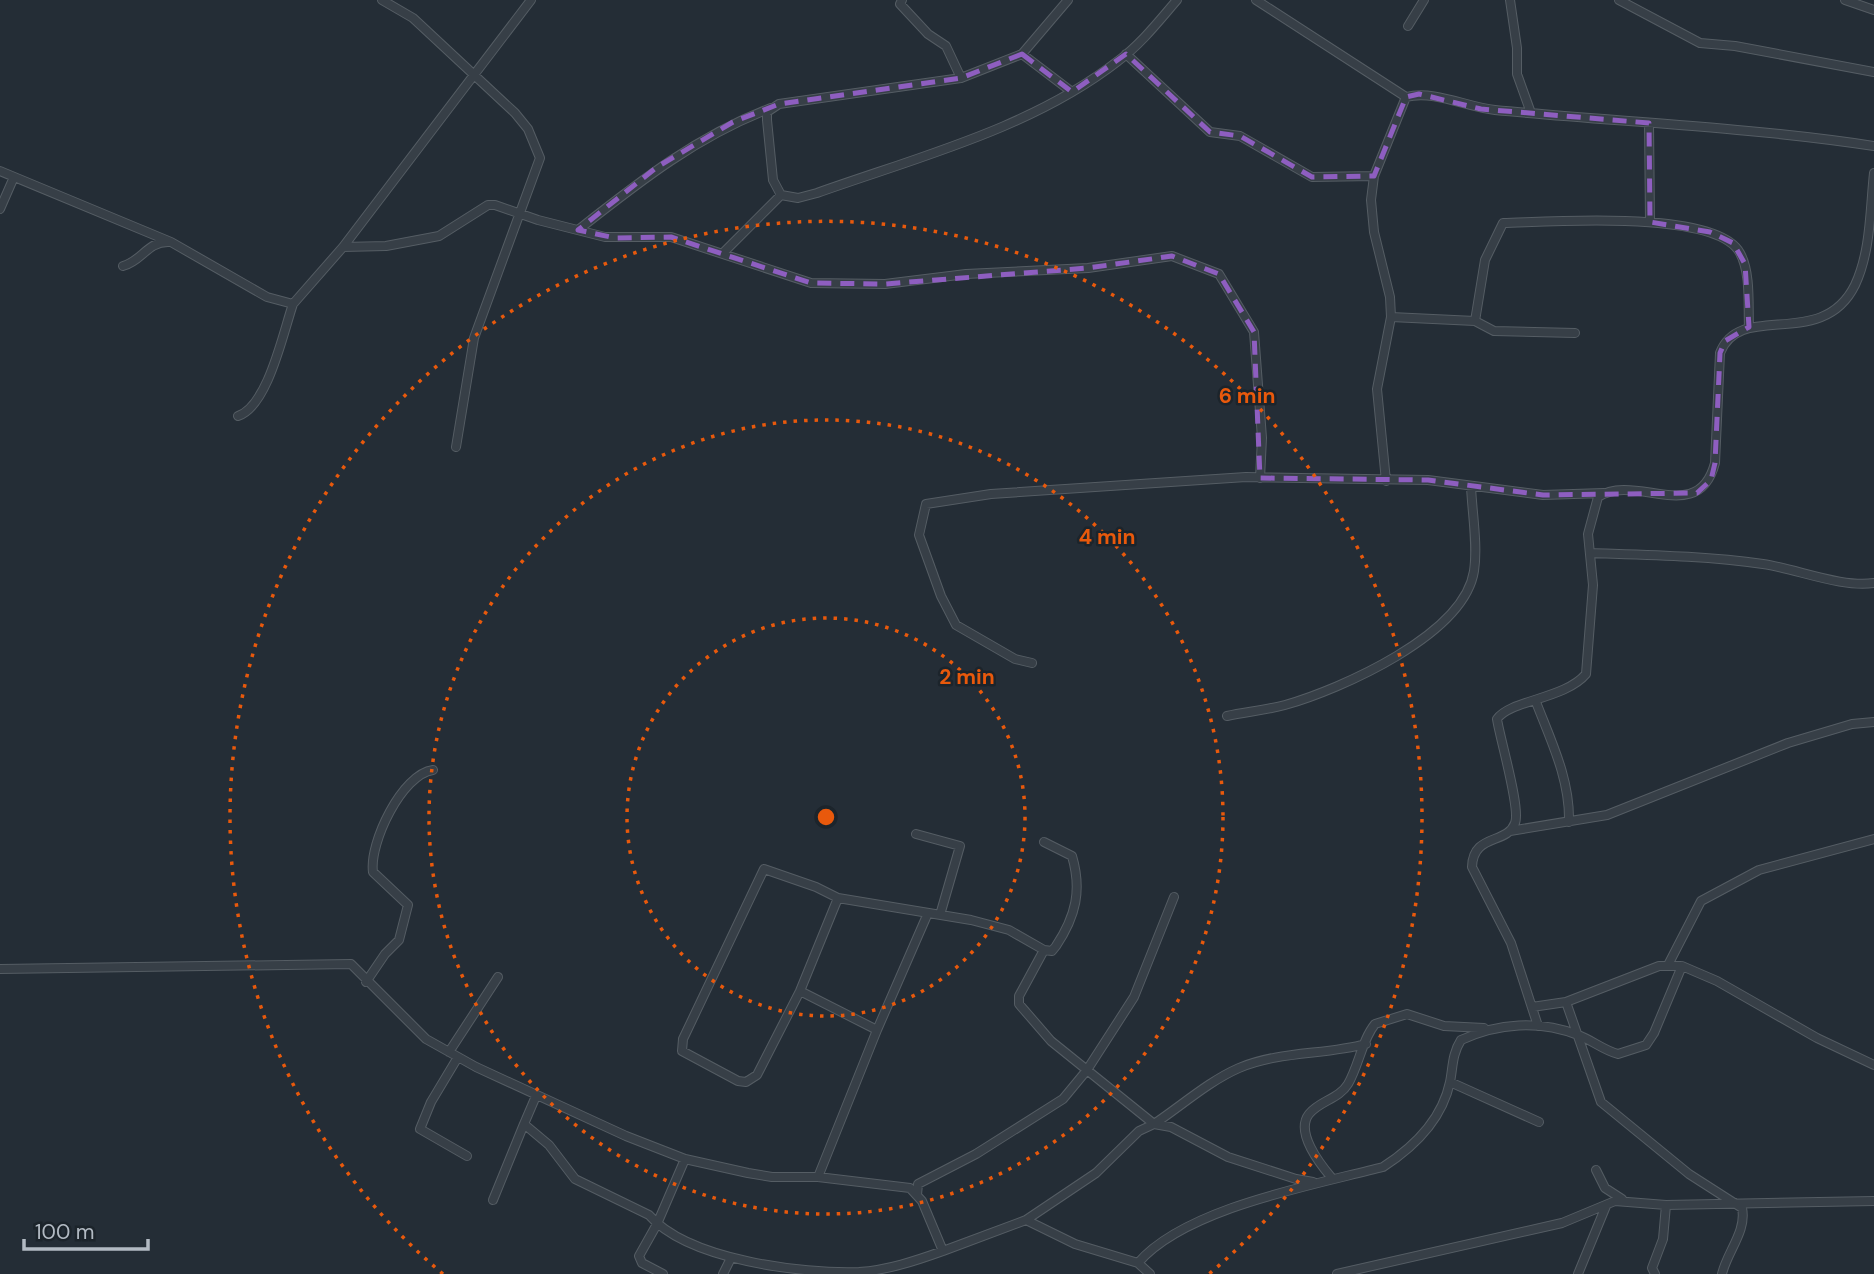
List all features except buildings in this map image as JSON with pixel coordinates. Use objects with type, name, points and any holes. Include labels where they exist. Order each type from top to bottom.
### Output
[{"type":"street","points":[[382,0],[413,18],[475,75],[528,129],[540,158],[474,338],[456,447]]},
{"type":"street","points":[[238,415],[254,407],[265,387],[293,304],[343,247],[531,0]]},
{"type":"street","points":[[902,0],[900,4],[928,34],[946,46],[961,78]]},
{"type":"street","points":[[578,230],[657,167],[733,122],[771,108],[961,78],[1022,54],[1068,0]]},
{"type":"street","points":[[781,195],[798,198],[817,193],[952,146],[1072,92],[1149,33],[1177,0]]},
{"type":"street","points":[[1255,0],[1406,97],[1419,94],[1472,107],[1784,135],[1874,146]]},
{"type":"street","points":[[1408,26],[1424,0]]},
{"type":"street","points":[[1510,0],[1517,48],[1517,74],[1531,113]]},
{"type":"street","points":[[1845,0],[1874,10]]},
{"type":"street","points":[[1624,2],[1700,43],[1735,46],[1874,72]]},
{"type":"street","points":[[1022,54],[1072,92]]},
{"type":"street","points":[[1125,54],[1210,132],[1240,136],[1312,177],[1374,176]]},
{"type":"street","points":[[1387,481],[1377,390],[1391,317],[1390,297],[1374,232],[1371,200],[1374,176],[1406,97]]},
{"type":"street","points":[[771,108],[767,120],[773,180],[781,195]]},
{"type":"street","points":[[1649,123],[1650,222]]},
{"type":"street","points":[[0,171],[171,242],[267,297],[293,304]]},
{"type":"street","points":[[1032,663],[1014,659],[956,625],[941,596],[919,535],[926,504],[991,494],[1261,478],[1428,480],[1543,495],[1690,494],[1704,488],[1715,463],[1720,353],[1725,341],[1734,332],[1749,327],[1812,321],[1843,303],[1854,286],[1862,265],[1874,173]]},
{"type":"street","points":[[0,209],[14,177]]},
{"type":"street","points":[[723,253],[781,195]]},
{"type":"street","points":[[343,247],[386,246],[439,236],[488,205],[615,238],[671,237],[811,283],[853,286],[965,274],[1088,268],[1172,256],[1219,274],[1254,332],[1262,438],[1261,478]]},
{"type":"street","points":[[1475,320],[1485,260],[1503,223],[1639,220],[1710,232],[1734,243],[1745,264],[1749,327]]},
{"type":"street","points":[[123,266],[131,264],[155,242],[171,242]]},
{"type":"street","points":[[1391,317],[1475,320],[1494,331],[1575,333]]},
{"type":"street","points":[[1227,716],[1284,705],[1356,679],[1400,655],[1459,609],[1474,572],[1471,486]]},
{"type":"street","points":[[1510,831],[1517,815],[1497,719],[1506,709],[1536,702],[1578,682],[1586,674],[1593,585],[1588,534],[1592,508],[1604,493]]},
{"type":"street","points":[[1591,552],[1730,559],[1793,568],[1860,585],[1874,583]]},
{"type":"street","points":[[1536,702],[1557,754],[1569,803],[1569,822]]},
{"type":"street","points":[[1538,1026],[1511,943],[1472,867],[1472,856],[1480,846],[1510,831],[1607,815],[1788,743],[1852,723],[1874,722]]},
{"type":"street","points":[[366,982],[384,954],[399,940],[408,905],[373,872],[379,835],[396,800],[418,775],[433,770]]},
{"type":"street","points":[[916,834],[960,846],[940,915]]},
{"type":"street","points":[[1668,965],[1701,901],[1759,870],[1874,839]]},
{"type":"street","points":[[838,898],[800,991],[776,1041],[752,1080],[738,1081],[727,1077],[682,1051],[683,1039],[764,869],[816,887],[838,898],[1009,930],[1044,950],[1052,951],[1062,938],[1077,900],[1079,879],[1072,856],[1044,842]]},
{"type":"street","points":[[943,1251],[918,1195],[918,1184],[976,1154],[1063,1098],[1087,1070],[1133,997],[1174,897]]},
{"type":"street","points":[[818,1177],[928,913]]},
{"type":"street","points":[[1044,950],[1019,996],[1019,1004],[1051,1041],[1154,1124],[1171,1127],[1228,1157],[1296,1180],[1319,1183]]},
{"type":"street","points":[[0,969],[351,964],[419,1033],[449,1052],[536,1096],[685,1158],[772,1177],[818,1177],[893,1184],[910,1188],[918,1195]]},
{"type":"street","points":[[1532,1007],[1566,1002],[1668,965],[1682,966],[1874,1065]]},
{"type":"street","points":[[1331,1177],[1317,1160],[1304,1127],[1308,1114],[1339,1094],[1347,1085],[1375,1024],[1407,1014],[1444,1026],[1538,1026],[1580,1035],[1618,1054],[1646,1045],[1654,1033],[1682,966]]},
{"type":"street","points":[[449,1052],[498,977]]},
{"type":"street","points":[[800,991],[877,1030]]},
{"type":"street","points":[[1566,1002],[1580,1035],[1593,1085],[1601,1102],[1689,1174],[1742,1208],[1744,1220],[1722,1274]]},
{"type":"street","points":[[1138,1263],[1147,1253],[1187,1228],[1274,1193],[1319,1183],[1331,1177],[1382,1167],[1412,1147],[1433,1120],[1450,1082],[1452,1060],[1461,1040],[1488,1028]]},
{"type":"street","points":[[524,1124],[550,1145],[575,1179],[649,1215],[657,1224],[695,1244],[731,1258],[788,1271],[861,1272],[903,1265],[1026,1220],[1096,1173],[1139,1131],[1241,1067],[1283,1056],[1339,1051],[1366,1044]]},
{"type":"street","points":[[458,1057],[431,1102],[419,1129],[467,1156]]},
{"type":"street","points":[[1450,1082],[1539,1122]]},
{"type":"street","points":[[494,1200],[536,1096]]},
{"type":"street","points":[[663,1274],[639,1260],[639,1252],[657,1224],[685,1158]]},
{"type":"street","points":[[1596,1170],[1605,1188],[1625,1200],[1666,1205],[1874,1201]]},
{"type":"street","points":[[1337,1274],[1562,1223],[1625,1200]]},
{"type":"street","points":[[1655,1274],[1652,1268],[1663,1239],[1666,1205]]},
{"type":"street","points":[[1578,1274],[1606,1206]]},
{"type":"street","points":[[1026,1220],[1074,1244],[1138,1263],[1150,1274]]},
{"type":"street","points":[[723,1274],[731,1258]]},
{"type":"highlighted area","points":[[1022,54],[1072,92],[1126,54],[1210,132],[1240,136],[1312,177],[1374,176],[1406,97],[1419,94],[1481,109],[1649,123],[1650,222],[1710,232],[1733,243],[1745,264],[1749,327],[1725,341],[1720,353],[1715,463],[1711,480],[1697,493],[1543,495],[1428,480],[1260,478],[1254,332],[1219,274],[1172,256],[1088,268],[885,284],[811,283],[671,237],[615,238],[578,230],[657,167],[733,122],[779,104],[961,78]]}]
